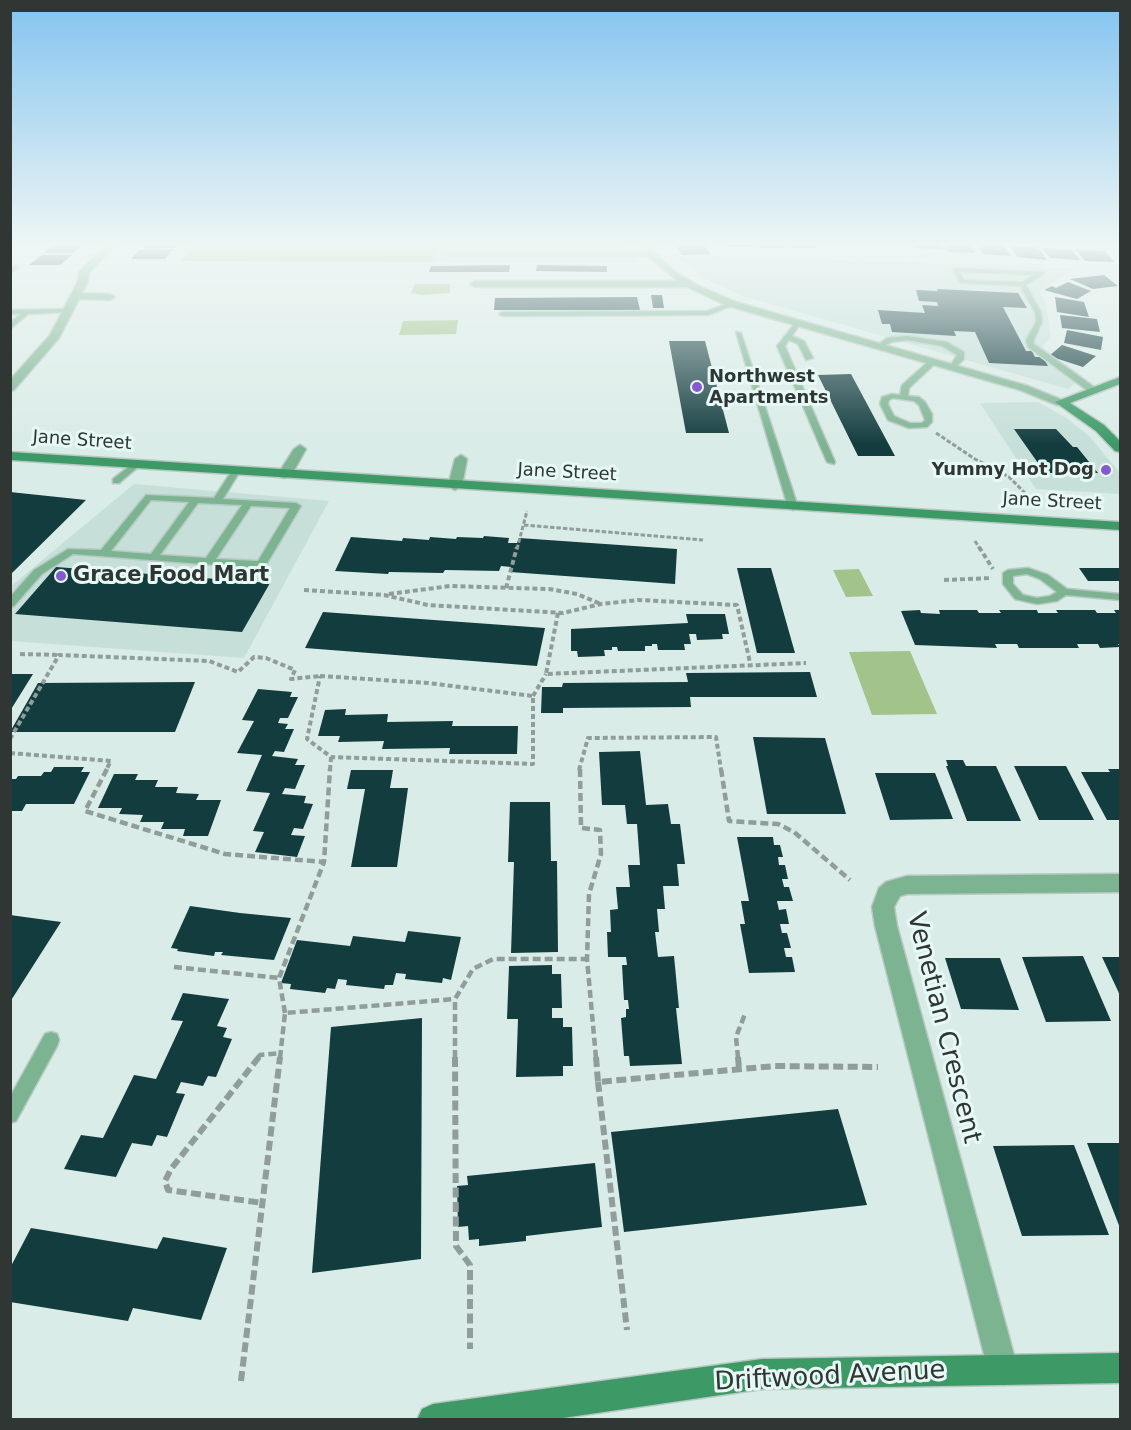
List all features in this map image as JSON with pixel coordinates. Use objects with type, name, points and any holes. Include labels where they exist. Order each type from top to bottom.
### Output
[{"type":"main road","points":[[1061,402],[1120,380]]},
{"type":"main road","points":[[1061,402],[1100,428],[1120,447]]},
{"type":"main road","name":"Jane Street","points":[[10,456],[455,486],[1120,526]]},
{"type":"main road","name":"Driftwood Avenue","points":[[433,1419],[509,1414],[762,1374],[1120,1368]]},
{"type":"street","points":[[10,388],[16,377],[55,336],[68,312]]},
{"type":"street","points":[[759,312],[1024,388],[1061,402]]},
{"type":"street","points":[[285,474],[300,450]]},
{"type":"street","points":[[455,486],[461,459]]},
{"type":"street","name":"Venetian Crescent","points":[[1003,1370],[886,926],[884,907],[887,895],[894,888],[907,885],[1120,883]]},
{"type":"lane","points":[[10,312],[37,312]]},
{"type":"lane","points":[[10,327],[26,312]]},
{"type":"lane","points":[[502,314],[711,312]]},
{"type":"lane","points":[[1038,312],[1039,322],[1030,340],[1031,345],[1094,391]]},
{"type":"lane","points":[[798,324],[781,346],[831,462]]},
{"type":"lane","points":[[738,333],[793,507]]},
{"type":"lane","points":[[788,337],[801,343],[809,358]]},
{"type":"lane","points":[[879,347],[890,340],[907,338],[944,344],[961,354],[953,368]]},
{"type":"lane","points":[[904,396],[905,387],[933,362]]},
{"type":"lane","points":[[904,396],[922,404],[929,420],[924,425],[909,426],[891,418],[885,409],[885,399],[904,396]]},
{"type":"lane","points":[[116,481],[136,464]]},
{"type":"lane","points":[[217,501],[236,471]]},
{"type":"lane","points":[[10,604],[38,572],[71,551],[255,565],[262,563],[296,506],[150,497],[104,553]]},
{"type":"lane","points":[[153,558],[196,500]]},
{"type":"lane","points":[[209,562],[248,503]]},
{"type":"lane","points":[[1064,592],[1053,600],[1037,601],[1019,597],[1008,584],[1008,573],[1028,571],[1044,577],[1064,592],[1120,597]]},
{"type":"lane","points":[[10,1115],[51,1040]]},
{"type":"path","points":[[924,425],[975,459],[1009,477],[1025,493]]},
{"type":"path","points":[[506,589],[527,511]]},
{"type":"path","points":[[524,525],[703,540]]},
{"type":"path","points":[[944,580],[999,578],[975,541]]},
{"type":"path","points":[[384,595],[450,586],[549,589],[577,594],[602,604]]},
{"type":"path","points":[[304,590],[384,595],[428,605],[558,613],[602,604],[638,600],[737,605],[751,667]]},
{"type":"path","points":[[320,676],[307,739],[331,757],[533,764],[533,696],[546,674],[558,613]]},
{"type":"path","points":[[20,654],[209,661],[238,672],[254,657],[266,658],[295,670],[291,679],[320,676],[428,683],[533,696]]},
{"type":"path","points":[[10,739],[59,655]]},
{"type":"path","points":[[546,674],[806,663]]},
{"type":"path","points":[[627,1330],[598,1082],[587,959],[589,894],[601,854],[600,830],[581,828],[578,775],[588,738],[716,737],[729,821],[761,822],[786,828],[794,832],[850,880]]},
{"type":"path","points":[[10,753],[111,761],[86,811],[225,854],[324,862]]},
{"type":"path","points":[[241,1381],[285,1013],[279,978],[324,862],[331,757]]},
{"type":"path","points":[[470,1350],[470,1265],[456,1246],[455,999],[473,969],[493,959],[587,959]]},
{"type":"path","points":[[174,967],[279,978]]},
{"type":"path","points":[[285,1013],[455,999]]},
{"type":"path","points":[[739,1070],[736,1037],[745,1014]]},
{"type":"path","points":[[262,1203],[168,1190],[165,1181],[171,1169],[260,1054],[281,1053]]},
{"type":"path","points":[[598,1082],[775,1066],[878,1067]]},
{"type":"shaded area","points":[[797,312],[1047,312],[1051,337],[1042,347],[1083,377],[1068,389]]},
{"type":"shaded area","points":[[1038,402],[1065,417],[1089,436],[1120,473],[1120,494],[1036,489],[980,403]]},
{"type":"shaded area","points":[[134,484],[329,501],[244,658],[11,641],[10,587]]},
{"type":"green space","points":[[458,320],[456,334],[399,335],[403,321]]},
{"type":"green space","points":[[859,569],[873,596],[846,597],[833,570]]},
{"type":"green space","points":[[910,651],[937,714],[872,715],[849,652]]},
{"type":"building","points":[[878,312],[1005,312],[1026,351],[1032,351],[1035,357],[1043,357],[1048,366],[989,363],[975,332],[954,331],[956,336],[892,332],[890,324],[882,324]]},
{"type":"building","points":[[1057,312],[1087,312],[1089,317]]},
{"type":"building","points":[[1060,315],[1097,319],[1100,332],[1062,328]]},
{"type":"building","points":[[1067,330],[1103,337],[1101,350],[1064,343]]},
{"type":"building","name":"Northwest Apartments","points":[[669,341],[705,341],[729,433],[686,433]]},
{"type":"building","points":[[1062,345],[1096,356],[1083,367],[1049,356]]},
{"type":"building","points":[[851,374],[895,456],[858,456],[818,375]]},
{"type":"building","points":[[1014,429],[1056,429],[1073,447],[1077,447],[1098,473],[1045,473]]},
{"type":"building","points":[[10,492],[86,500],[10,575]]},
{"type":"building","points":[[484,536],[509,538],[508,543],[517,543],[519,538],[677,549],[675,584],[510,572],[511,567],[501,566],[499,571],[445,570],[443,573],[389,572],[388,574],[335,571],[351,537],[402,541],[403,538],[429,540],[430,537],[456,539],[457,537],[483,538]]},
{"type":"building","points":[[56,567],[270,583],[242,632],[15,614]]},
{"type":"building","points":[[737,568],[771,568],[795,653],[757,653]]},
{"type":"building","points":[[1079,568],[1120,568],[1120,581],[1088,581]]},
{"type":"building","points":[[920,610],[921,613],[940,614],[939,610],[977,610],[979,613],[1001,613],[999,610],[1037,610],[1038,613],[1058,613],[1056,610],[1095,610],[1097,613],[1116,613],[1114,610],[1120,610],[1120,644],[1118,644],[1120,647],[1100,648],[1098,644],[1077,644],[1079,648],[1019,648],[1017,644],[995,644],[997,648],[915,645],[901,611]]},
{"type":"building","points":[[323,612],[545,628],[537,666],[305,648]]},
{"type":"building","points":[[686,614],[725,614],[729,634],[722,634],[723,639],[697,640],[696,634],[689,634],[691,644],[684,644],[685,650],[658,650],[657,644],[652,644],[652,646],[645,646],[645,651],[618,651],[617,647],[612,647],[612,650],[604,650],[605,656],[578,657],[577,651],[571,651],[571,629],[688,623]]},
{"type":"building","points":[[810,672],[817,697],[690,697],[691,707],[563,708],[563,713],[541,713],[542,687],[562,687],[563,683],[688,682],[686,673]]},
{"type":"building","points":[[10,674],[33,674],[10,711]]},
{"type":"building","points":[[195,682],[175,732],[10,732],[38,683]]},
{"type":"building","points":[[258,689],[292,692],[290,697],[298,697],[288,718],[280,718],[278,723],[288,724],[285,729],[294,729],[284,752],[275,751],[272,756],[298,759],[295,765],[305,765],[295,789],[285,788],[282,794],[306,796],[304,803],[313,804],[303,829],[294,828],[291,835],[305,836],[297,857],[255,852],[264,832],[253,831],[270,793],[246,791],[262,755],[237,753],[254,721],[242,720]]},
{"type":"building","points":[[346,709],[345,715],[388,714],[387,722],[453,721],[452,726],[518,726],[517,754],[449,754],[450,748],[382,749],[384,741],[338,742],[340,736],[318,736],[325,710]]},
{"type":"building","points":[[753,737],[825,738],[846,814],[767,814]]},
{"type":"building","points":[[640,751],[646,805],[668,804],[671,824],[680,824],[685,864],[677,864],[679,886],[663,886],[665,909],[657,909],[659,932],[655,932],[658,957],[674,956],[679,1008],[676,1008],[682,1064],[630,1066],[629,1056],[624,1056],[621,1018],[626,1017],[626,1009],[629,1009],[628,1000],[624,1000],[622,965],[627,965],[626,957],[608,957],[607,932],[611,932],[610,910],[618,909],[616,887],[630,887],[628,865],[640,865],[637,824],[627,824],[625,805],[602,805],[599,752]]},
{"type":"building","points":[[946,760],[963,760],[966,766],[996,766],[1021,821],[967,821],[946,766],[948,766]]},
{"type":"building","points":[[1014,766],[1066,766],[1094,820],[1039,820]]},
{"type":"building","points":[[54,767],[84,767],[81,772],[90,772],[74,804],[26,804],[22,811],[10,811],[10,779],[16,779],[18,776],[41,776],[44,772],[51,772]]},
{"type":"building","points":[[1108,769],[1120,769],[1120,820],[1107,820],[1081,772],[1110,772]]},
{"type":"building","points":[[351,770],[393,770],[390,788],[408,788],[397,867],[351,867],[365,789],[347,789]]},
{"type":"building","points":[[875,773],[935,773],[953,819],[890,820]]},
{"type":"building","points":[[114,774],[138,774],[135,780],[158,780],[155,787],[178,787],[176,793],[199,794],[196,800],[221,800],[208,836],[183,836],[185,829],[161,829],[164,822],[140,822],[143,815],[119,814],[122,808],[98,808]]},
{"type":"building","points":[[510,802],[550,802],[551,861],[557,861],[558,952],[511,953],[514,862],[508,862]]},
{"type":"building","points":[[737,837],[773,837],[774,845],[780,845],[783,857],[778,857],[779,865],[785,865],[788,879],[782,879],[784,887],[789,887],[793,901],[777,901],[779,910],[786,909],[789,924],[780,924],[782,933],[787,933],[791,948],[784,948],[786,957],[792,957],[795,972],[749,973],[740,924],[745,924],[741,901],[749,901]]},
{"type":"building","points":[[190,906],[291,918],[274,960],[221,955],[223,952],[215,952],[214,956],[177,951],[178,949],[171,948]]},
{"type":"building","points":[[10,915],[61,922],[10,1002]]},
{"type":"building","points":[[408,931],[461,937],[451,980],[443,978],[442,983],[405,979],[406,974],[396,973],[393,985],[385,985],[384,989],[346,985],[347,980],[338,979],[335,989],[327,988],[325,993],[290,989],[291,984],[281,983],[297,940],[350,946],[353,936],[405,942]]},
{"type":"building","points":[[1083,956],[1111,1021],[1046,1022],[1022,957]]},
{"type":"building","points":[[1102,957],[1120,957],[1120,996],[1118,991]]},
{"type":"building","points":[[945,958],[1000,958],[1019,1010],[961,1009]]},
{"type":"building","points":[[552,965],[552,974],[561,974],[562,1008],[552,1008],[552,1018],[563,1018],[563,1027],[572,1027],[573,1066],[563,1066],[563,1076],[516,1077],[518,1019],[507,1019],[509,966]]},
{"type":"building","points":[[183,993],[229,999],[217,1026],[227,1028],[223,1037],[232,1039],[216,1077],[208,1076],[203,1086],[181,1082],[176,1093],[185,1094],[167,1137],[157,1135],[152,1146],[132,1143],[116,1177],[64,1169],[81,1135],[103,1138],[134,1075],[156,1079],[183,1021],[171,1020]]},
{"type":"building","points":[[422,1018],[421,1259],[312,1273],[331,1027]]},
{"type":"building","points":[[838,1109],[867,1205],[624,1232],[611,1132]]},
{"type":"building","points":[[1087,1143],[1120,1143],[1120,1228]]},
{"type":"building","points":[[1074,1145],[1109,1235],[1022,1236],[993,1146]]},
{"type":"building","points":[[595,1163],[602,1227],[526,1236],[526,1241],[479,1246],[479,1239],[469,1240],[468,1226],[458,1227],[457,1186],[468,1185],[467,1176]]},
{"type":"building","points":[[31,1228],[157,1249],[163,1237],[227,1248],[201,1320],[133,1308],[128,1321],[10,1302],[10,1268]]},
{"type":"place","name":"Northwest Apartments","points":[[697,387]]},
{"type":"place","name":"Yummy Hot Dog","points":[[1106,470]]},
{"type":"place","name":"Grace Food Mart","points":[[61,576]]}]
